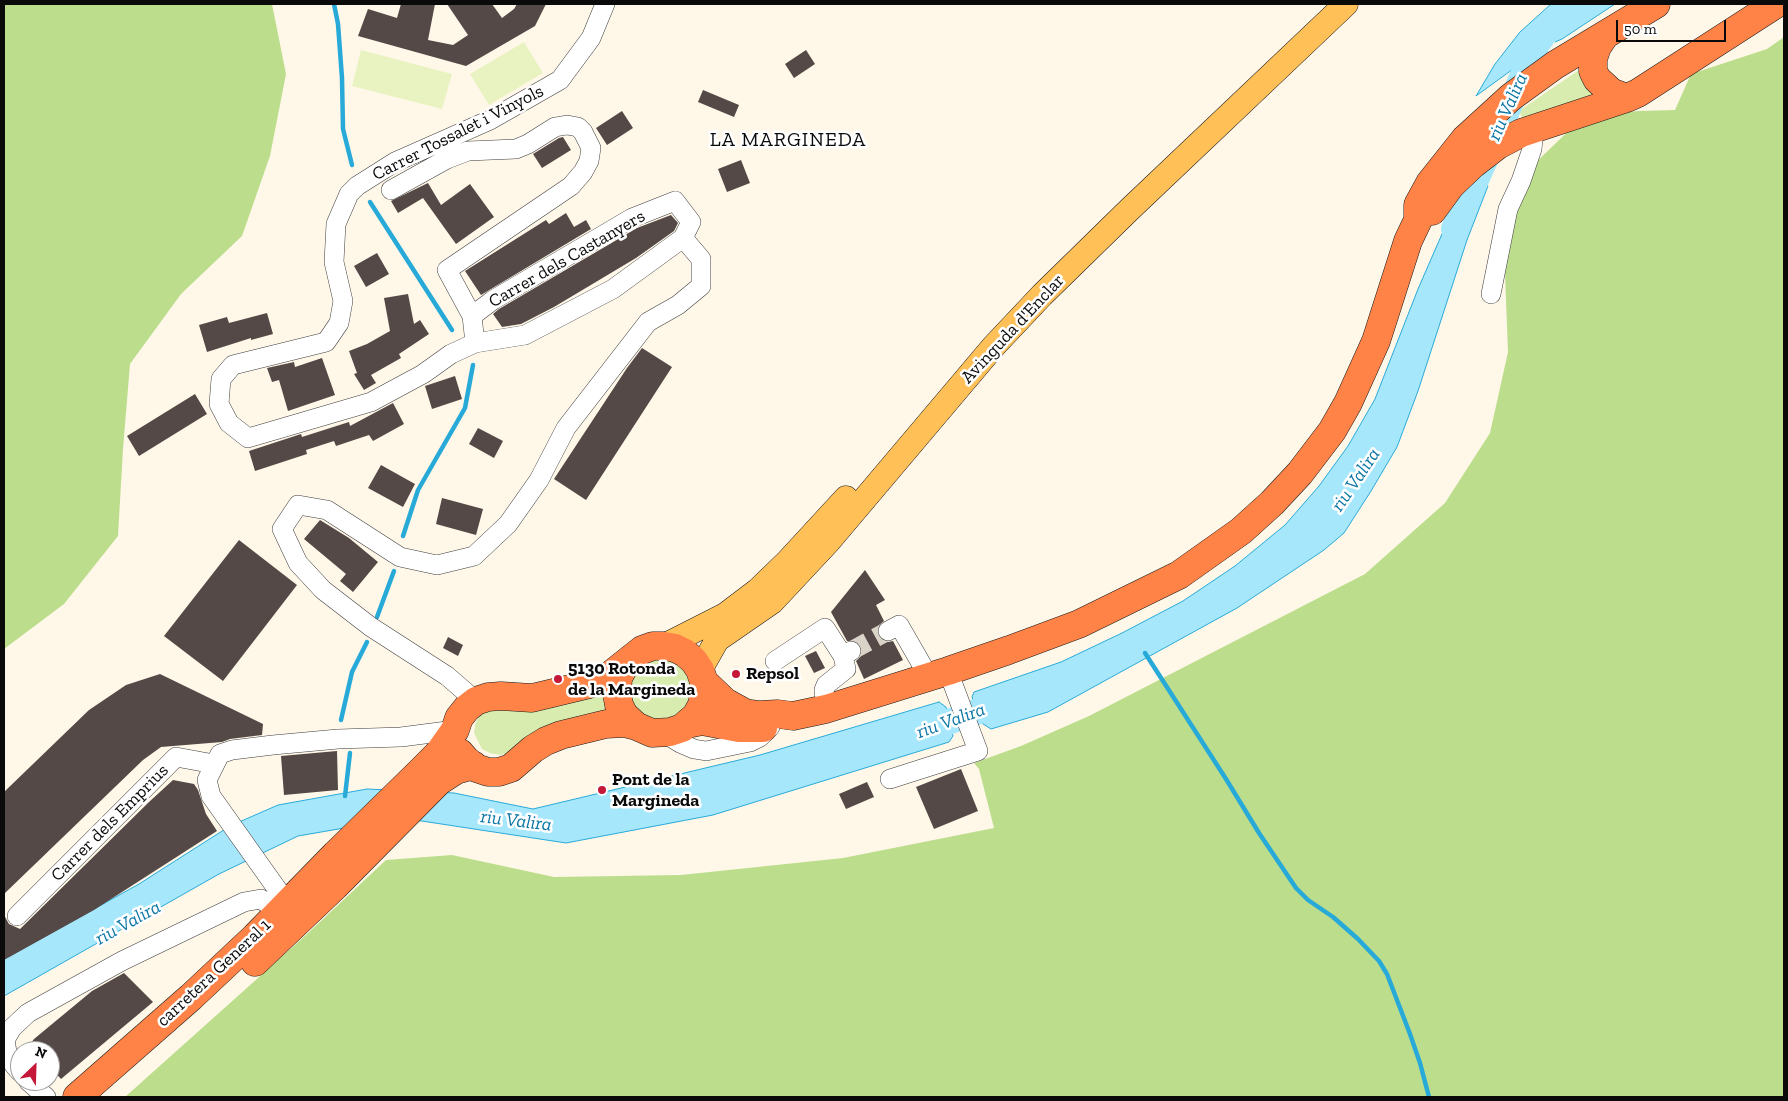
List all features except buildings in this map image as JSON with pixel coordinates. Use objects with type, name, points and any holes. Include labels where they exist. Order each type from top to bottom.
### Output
[{"type":"highway","points":[[1447,175],[1465,139],[1510,97],[1555,65],[1656,4]]},
{"type":"highway","points":[[1497,110],[1495,122],[1498,128],[1509,135],[1627,98],[1638,93],[1776,4]]},
{"type":"highway","points":[[1605,35],[1597,46],[1593,59],[1593,71],[1597,79],[1611,92],[1627,98]]},
{"type":"highway","points":[[455,730],[455,742],[458,752],[473,765],[488,772],[499,772],[511,768],[533,749],[546,741],[606,724],[624,723],[652,733],[676,729],[702,721],[739,728],[782,722],[943,680],[1079,624],[1180,575],[1241,531],[1272,503],[1300,473],[1321,446],[1348,403],[1376,341],[1413,231],[1418,205],[1430,183],[1472,165],[1498,145],[1523,132]]},
{"type":"highway","points":[[476,701],[488,697],[532,698],[551,694],[608,677],[642,650],[653,646],[664,646],[675,648],[685,653],[694,661],[702,676],[725,702],[745,713],[758,716],[778,714],[782,722]]},
{"type":"highway","points":[[626,663],[618,678],[618,700],[624,715],[636,726]]},
{"type":"highway","points":[[676,729],[696,716],[702,705],[704,694],[702,676]]},
{"type":"highway","name":"carretera General 1","points":[[77,1097],[255,937],[438,754],[455,730],[459,718],[476,701]]},
{"type":"highway","points":[[105,1097],[198,1015],[374,847],[439,781],[456,770],[473,765]]},
{"type":"main road","name":"Avinguda d'Enclar","points":[[664,646],[724,615],[758,590],[787,562],[854,489],[1014,303],[1118,198],[1323,4]]},
{"type":"main road","name":"Avinguda d'Enclar","points":[[702,676],[717,640],[772,602],[830,541],[993,347],[1042,295],[1346,4]]},
{"type":"street","name":"Carrer Tossalet i Vinyols","points":[[476,343],[451,354],[422,374],[371,402],[248,438],[229,423],[219,404],[221,379],[233,365],[326,342],[339,323],[343,301],[334,262],[336,224],[349,194],[357,186],[395,162],[490,120],[560,80],[591,38],[605,4]]},
{"type":"street","points":[[391,190],[447,158],[468,152],[516,149],[528,144],[555,127],[567,124],[578,127],[583,132],[591,148],[589,161],[583,172],[571,186],[447,270],[472,316]]},
{"type":"street","points":[[1491,294],[1508,209],[1521,181],[1532,149],[1523,132]]},
{"type":"street","name":"Carrer dels Castanyers","points":[[476,343],[472,316],[493,300],[632,218],[675,201],[692,222],[683,238]]},
{"type":"street","points":[[476,343],[525,334],[614,289],[683,238],[701,259],[701,286],[678,305],[648,322],[566,428],[539,480],[508,524],[474,556],[437,565],[400,556],[327,510],[298,505],[282,529],[298,563],[323,590],[371,627],[447,676],[476,701]]},
{"type":"street","points":[[888,630],[899,625],[922,665],[943,680],[976,743],[978,751],[890,779]]},
{"type":"street","points":[[776,662],[825,628],[847,653],[846,669],[826,685],[824,690],[826,709]]},
{"type":"street","points":[[282,908],[266,875],[211,796],[207,780],[220,754],[232,750],[338,739],[401,737],[455,730]]},
{"type":"street","name":"Carrer dels Emprius","points":[[18,916],[176,757],[214,764]]},
{"type":"street","points":[[10,1058],[5,1040],[12,1028],[28,1013],[122,961],[244,902],[261,899],[282,908]]},
{"type":"green space","points":[[4,4],[272,4],[286,74],[270,156],[242,236],[181,294],[130,364],[118,536],[64,604],[4,649]]},
{"type":"green space","points":[[1784,37],[1784,1097],[125,1097],[306,935],[386,860],[452,855],[554,877],[681,875],[843,858],[994,828],[979,769],[974,763],[1021,746],[1089,716],[1365,574],[1445,503],[1490,433],[1508,352],[1505,273],[1501,233],[1529,169],[1582,118],[1638,111],[1675,110],[1691,74],[1767,49]]},
{"type":"green space","points":[[524,42],[543,73],[489,105],[470,74]]},
{"type":"green space","points":[[361,50],[452,74],[442,109],[352,86]]},
{"type":"green space","points":[[1582,68],[1597,94],[1524,121],[1519,111]]},
{"type":"green space","points":[[654,660],[666,660],[677,665],[685,673],[690,684],[688,702],[677,715],[666,720],[654,720],[643,715],[635,707],[630,696],[630,684],[635,673],[643,665]]},
{"type":"green space","points":[[607,691],[613,708],[548,725],[534,732],[509,753],[500,755],[482,749],[474,733],[478,718],[487,709],[543,709]]},
{"type":"water","points":[[1551,4],[1615,4],[1562,39],[1555,42],[1553,40],[1476,96],[1495,64],[1520,32]]},
{"type":"water","points":[[1490,170],[1485,184],[1488,186],[1467,240],[1418,391],[1397,447],[1344,533],[1324,550],[1237,608],[1048,712],[991,729],[980,722],[972,697],[974,692],[1061,662],[1183,601],[1235,566],[1285,525],[1319,486],[1348,446],[1375,399],[1418,289],[1449,218]]},
{"type":"water","points":[[939,702],[946,707],[953,736],[949,742],[713,815],[566,843],[402,818],[298,836],[219,874],[4,996],[4,959],[139,884],[230,826],[278,805],[367,789],[454,793],[533,809],[760,755]]},
{"type":"waterway","points":[[334,4],[338,24],[342,78],[343,129],[352,165]]},
{"type":"waterway","name":"riu Valira","points":[[1454,229],[1537,44],[1554,21],[1576,4]]},
{"type":"waterway","points":[[370,202],[452,330]]},
{"type":"waterway","points":[[403,536],[418,490],[465,408],[473,365]]},
{"type":"waterway","points":[[377,617],[394,571]]},
{"type":"waterway","points":[[341,720],[352,672],[367,642]]},
{"type":"waterway","points":[[1145,653],[1296,888],[1308,900],[1333,917],[1379,961],[1387,974],[1410,1034],[1429,1097]]},
{"type":"waterway","name":"riu Valira","points":[[917,733],[1010,700]]},
{"type":"waterway","points":[[345,796],[350,753]]},
{"type":"tunnel","points":[[851,651],[888,631]]},
{"type":"place","name":"Repsol","points":[[736,674]]},
{"type":"place","name":"5130 Rotonda de la Margineda","points":[[558,679]]},
{"type":"place","name":"Pont de la Margineda","points":[[602,790]]},
{"type":"district","name":"LA MARGINEDA","points":[[788,140]]}]
